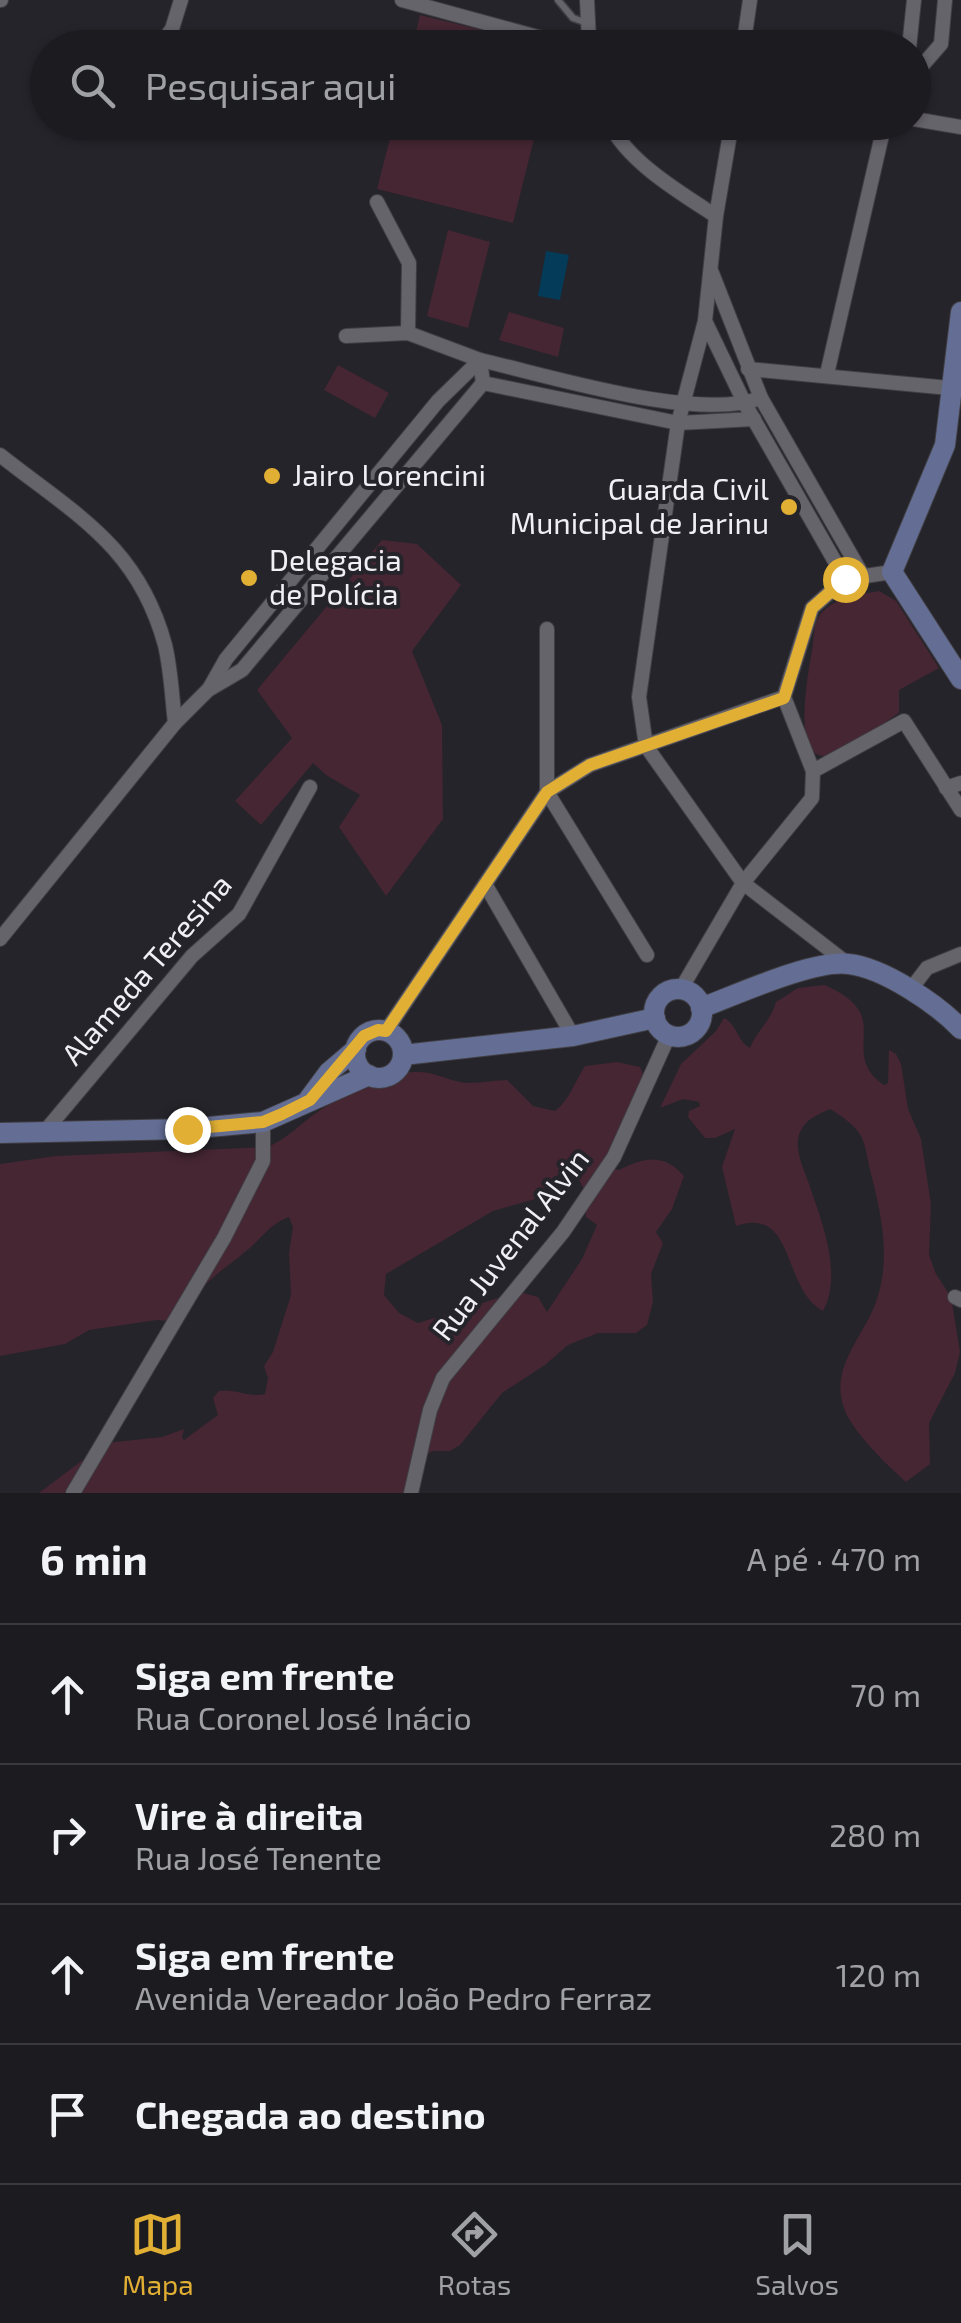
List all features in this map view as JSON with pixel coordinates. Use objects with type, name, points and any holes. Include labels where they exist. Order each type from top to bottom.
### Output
[{"type":"main road","points":[[961,312],[957,388],[945,445],[892,572],[961,679]]},
{"type":"main road","points":[[701,1008],[809,969],[848,964],[911,989],[961,1029]]},
{"type":"main road","points":[[681,989],[694,995],[701,1008],[702,1018],[686,1036],[670,1035],[655,1018],[660,996],[681,989]]},
{"type":"main road","points":[[403,1055],[572,1036],[655,1018]]},
{"type":"main road","points":[[0,1132],[187,1129],[263,1122],[369,1076],[391,1074],[403,1055],[398,1040],[386,1031],[370,1032],[358,1041],[358,1064],[369,1076]]},
{"type":"main road","points":[[310,1100],[329,1072],[356,1049]]},
{"type":"street","points":[[171,30],[180,0]]},
{"type":"street","points":[[402,0],[526,30]]},
{"type":"street","points":[[587,0],[588,30]]},
{"type":"street","points":[[746,30],[750,0]]},
{"type":"street","points":[[911,30],[914,0]]},
{"type":"street","points":[[931,55],[941,44],[945,0]]},
{"type":"street","points":[[931,122],[961,127]]},
{"type":"street","points":[[623,140],[670,186],[716,216]]},
{"type":"street","points":[[729,140],[704,321],[678,423],[639,697],[646,746],[743,883],[848,964]]},
{"type":"street","points":[[828,374],[881,140]]},
{"type":"street","points":[[377,202],[409,264],[408,333]]},
{"type":"street","points":[[712,272],[748,369],[845,579]]},
{"type":"street","points":[[704,321],[754,420],[863,576]]},
{"type":"street","points":[[346,336],[408,333],[480,360],[682,405],[746,404],[761,398]]},
{"type":"street","points":[[208,690],[242,670],[483,383],[480,360]]},
{"type":"street","points":[[0,939],[175,723],[208,690],[226,660],[413,432],[480,360]]},
{"type":"street","points":[[748,369],[957,388]]},
{"type":"street","points":[[483,383],[678,423],[754,420]]},
{"type":"street","points":[[0,456],[110,542],[133,569],[152,605],[166,648],[175,723]]},
{"type":"street","points":[[681,989],[743,883],[812,798],[813,771],[784,698],[812,608],[845,579],[892,572]]},
{"type":"street","points":[[546,629],[547,792],[647,955]]},
{"type":"street","points":[[386,1031],[547,792],[590,765],[784,698]]},
{"type":"street","points":[[813,771],[904,721],[954,785],[961,810]]},
{"type":"street","name":"Alameda Teresina","points":[[46,1130],[192,956],[239,914],[310,787]]},
{"type":"street","points":[[485,884],[572,1036]]},
{"type":"street","points":[[911,989],[927,968],[961,954]]},
{"type":"street","name":"Rua Juvenal Alvin","points":[[411,1493],[430,1410],[444,1378],[563,1232],[614,1156],[670,1035]]},
{"type":"street","points":[[73,1493],[224,1238],[263,1161],[263,1122]]},
{"type":"lane","points":[[558,0],[572,18],[589,23]]},
{"type":"shaded area","points":[[420,15],[481,30],[416,30]]},
{"type":"shaded area","points":[[390,140],[534,140],[513,223],[377,189]]},
{"type":"shaded area","points":[[448,230],[490,242],[468,328],[427,316]]},
{"type":"shaded area","points":[[509,312],[564,328],[558,357],[499,340]]},
{"type":"shaded area","points":[[338,365],[389,393],[375,418],[324,390]]},
{"type":"shaded area","points":[[382,540],[417,544],[461,585],[412,651],[442,725],[443,819],[386,896],[339,827],[360,795],[313,763],[261,825],[235,801],[292,738],[257,690]]},
{"type":"shaded area","points":[[879,591],[896,601],[939,668],[899,690],[899,713],[863,738],[833,754],[815,753],[808,743],[805,711],[817,620],[836,602]]},
{"type":"shaded area","points":[[825,985],[858,1009],[864,1027],[864,1056],[873,1076],[884,1085],[888,1083],[889,1050],[901,1064],[908,1109],[921,1139],[931,1204],[929,1255],[951,1297],[960,1352],[955,1373],[929,1423],[930,1464],[906,1482],[857,1430],[841,1397],[844,1367],[877,1299],[883,1267],[881,1218],[859,1133],[830,1109],[809,1121],[798,1138],[800,1158],[831,1265],[829,1297],[823,1311],[801,1286],[779,1238],[769,1227],[755,1223],[736,1226],[722,1167],[735,1129],[705,1138],[688,1117],[689,1111],[700,1106],[699,1102],[683,1099],[660,1108],[681,1064],[716,1031],[724,1018],[750,1048],[776,1002],[798,988]]},
{"type":"shaded area","points":[[617,1062],[640,1067],[643,1074],[614,1169],[653,1160],[669,1164],[684,1176],[672,1209],[656,1232],[663,1243],[651,1274],[653,1302],[647,1325],[636,1333],[598,1333],[568,1345],[502,1393],[460,1445],[426,1455],[415,1493],[39,1493],[84,1459],[96,1444],[162,1437],[184,1429],[184,1440],[218,1415],[213,1398],[219,1391],[265,1394],[268,1378],[264,1366],[273,1352],[291,1295],[289,1253],[293,1227],[289,1217],[273,1226],[203,1287],[179,1322],[157,1320],[89,1330],[65,1344],[0,1356],[0,1164],[56,1156],[268,1147],[352,1091],[389,1076],[414,1072],[465,1083],[507,1080],[533,1106],[555,1111],[585,1066]],"holes":[[[575,1173],[584,1189],[586,1217],[597,1225],[582,1259],[547,1312],[538,1297],[509,1289],[498,1298],[418,1323],[399,1313],[384,1295],[386,1274],[493,1211],[535,1199],[554,1177]]]},
{"type":"water","points":[[546,251],[569,255],[560,300],[538,296]]},
{"type":"place","name":"Jairo Lorencini","points":[[272,476]]},
{"type":"place","name":"Guarda Civil Municipal de Jarinu","points":[[789,507]]},
{"type":"place","name":"Delegacia de Polícia","points":[[249,578]]},
{"type":"route","points":[[187,1129],[263,1122],[310,1100],[329,1072],[356,1049],[358,1041],[370,1032],[386,1031],[547,792],[590,765],[784,698],[812,608],[845,579]]}]
